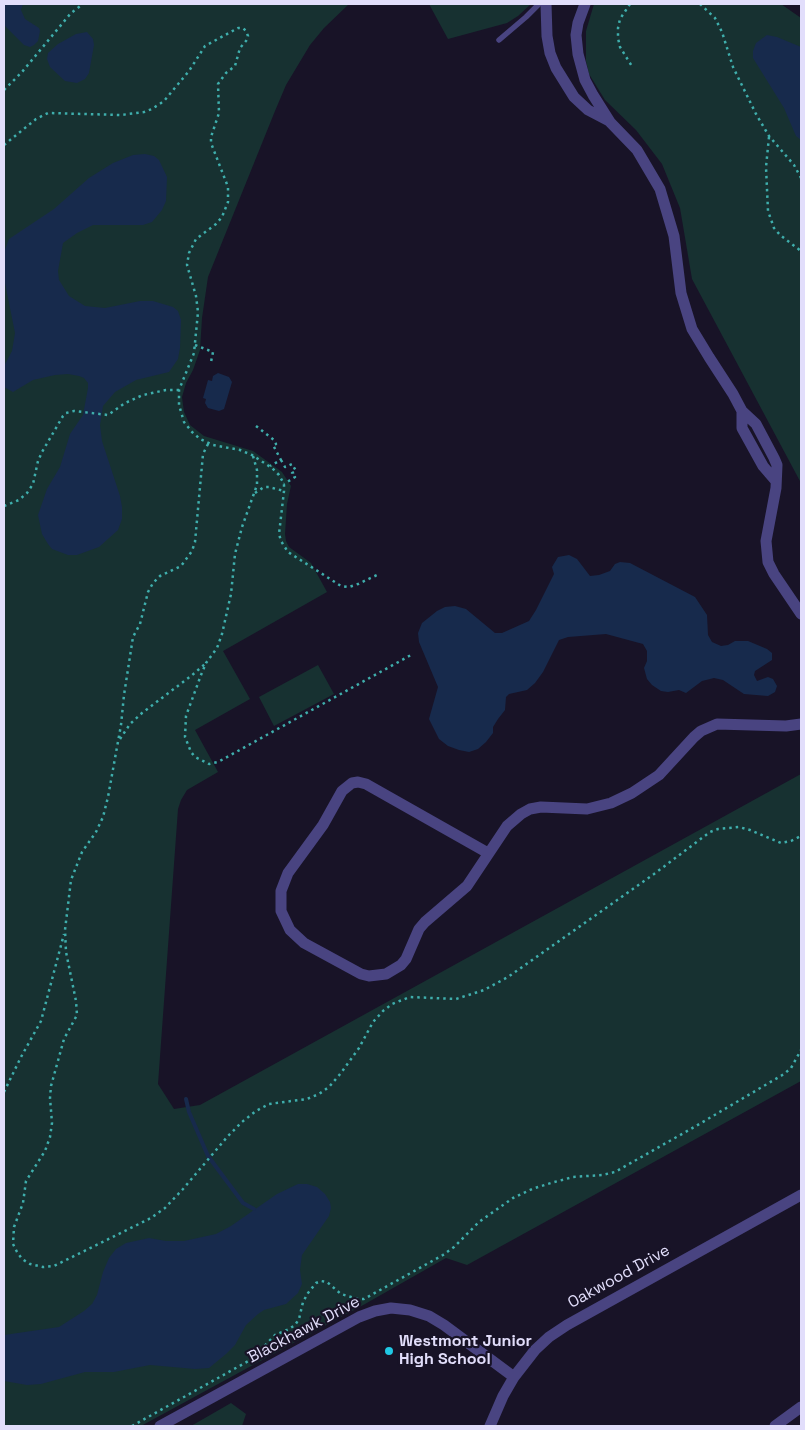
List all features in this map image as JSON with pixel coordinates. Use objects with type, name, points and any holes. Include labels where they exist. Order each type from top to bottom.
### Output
[{"type":"street","points":[[546,4],[547,36],[550,53],[564,83],[574,97],[588,110],[610,122]]},
{"type":"street","points":[[585,4],[576,35],[579,61],[589,88],[610,122],[637,150],[660,189],[674,236],[681,293],[686,311],[697,337],[742,411],[742,428],[764,466],[775,480],[776,488],[766,541],[768,562],[801,614]]},
{"type":"street","points":[[488,853],[366,784],[352,783],[342,791],[323,825],[288,872],[281,891],[281,911],[290,930],[304,943],[361,974],[370,976],[386,974],[401,965],[406,959],[424,922],[467,886],[513,819],[530,810],[541,808],[586,810],[611,803],[632,793],[659,776],[687,743],[709,727],[727,724],[786,726],[801,724]]},
{"type":"street","name":"Oakwood Drive","points":[[490,1426],[503,1396],[514,1377],[535,1350],[567,1325],[801,1195]]},
{"type":"street","name":"Blackhawk Drive","points":[[160,1426],[360,1317],[375,1311],[391,1308],[410,1310],[429,1316],[514,1377]]},
{"type":"street","points":[[775,1426],[801,1407]]},
{"type":"lane","points":[[498,40],[539,4]]},
{"type":"path","points":[[4,90],[22,72],[71,13],[83,4]]},
{"type":"path","points":[[630,4],[620,19],[618,38],[620,47],[632,68]]},
{"type":"path","points":[[700,4],[715,18],[737,75],[756,114],[769,136],[794,165],[801,178]]},
{"type":"path","points":[[4,145],[36,119],[48,113],[120,115],[152,109],[164,101],[205,46],[238,28],[246,30],[248,36],[240,48],[235,66],[226,73],[218,84],[219,113],[211,137],[212,148],[228,187],[228,202],[222,217],[216,224],[196,239],[187,259],[198,304],[192,361],[179,390],[179,405],[184,422],[192,432],[208,444],[240,450],[252,455],[270,466],[280,475],[284,484],[280,534],[281,542],[288,552],[341,586],[349,587],[378,575]]},
{"type":"path","points":[[769,136],[766,167],[768,211],[774,228],[801,251]]},
{"type":"path","points":[[195,345],[213,352],[211,362]]},
{"type":"path","points":[[4,506],[19,500],[33,484],[40,457],[62,416],[70,411],[105,415],[116,411],[125,403],[143,395],[166,390],[179,390]]},
{"type":"path","points":[[256,426],[274,440],[276,444],[273,445],[285,467],[292,464],[296,471],[292,473],[295,477],[284,484]]},
{"type":"path","points":[[4,1092],[20,1057],[41,1021],[65,930],[71,880],[82,852],[96,832],[103,817],[118,741],[133,637],[140,624],[148,592],[160,576],[181,566],[192,551],[197,528],[203,454],[208,444]]},
{"type":"path","points":[[118,741],[130,724],[192,676],[206,663],[217,648],[231,594],[235,554],[258,477],[256,463],[252,455]]},
{"type":"path","points":[[270,466],[281,460]]},
{"type":"path","points":[[254,494],[269,487],[284,491]]},
{"type":"path","points":[[206,663],[188,706],[185,729],[190,752],[209,764],[226,759],[411,655]]},
{"type":"path","points":[[65,930],[66,952],[77,1015],[64,1039],[51,1086],[52,1123],[50,1137],[26,1181],[23,1203],[14,1227],[13,1237],[13,1244],[22,1259],[30,1264],[43,1267],[66,1262],[151,1218],[165,1208],[242,1122],[256,1111],[269,1104],[308,1099],[329,1087],[341,1074],[359,1048],[373,1022],[392,1004],[410,998],[456,999],[484,990],[516,971],[654,874],[703,837],[718,829],[739,827],[781,843],[801,836]]},
{"type":"path","points":[[132,1426],[252,1359],[275,1335],[295,1325],[299,1319],[303,1302],[316,1283],[320,1281],[327,1282],[342,1294],[358,1300],[364,1298],[443,1255],[454,1247],[479,1222],[514,1198],[532,1189],[573,1177],[615,1172],[784,1074],[791,1068],[801,1050]]},
{"type":"green space","points":[[4,4],[349,4],[324,28],[310,45],[286,85],[208,277],[200,350],[182,397],[184,412],[190,425],[204,436],[253,451],[282,472],[291,486],[287,504],[286,541],[289,547],[311,563],[327,592],[223,651],[250,699],[195,730],[218,772],[187,790],[178,809],[158,1084],[174,1109],[200,1105],[801,774],[801,1081],[467,1265],[446,1258],[141,1426],[4,1426]]},
{"type":"green space","points":[[429,4],[531,4],[507,23],[448,39]]},
{"type":"green space","points":[[594,4],[781,4],[801,18],[801,483],[692,279],[680,208],[662,164],[636,130],[605,100],[589,74],[586,61],[586,31]]},
{"type":"green space","points":[[318,665],[334,694],[274,726],[259,697]]},
{"type":"green space","points":[[231,1403],[246,1414],[242,1426],[191,1426]]},
{"type":"water","points":[[4,4],[23,4],[21,10],[25,19],[39,28],[40,31],[38,41],[34,45],[30,47],[24,45],[4,25]]},
{"type":"water","points":[[87,32],[93,39],[94,45],[89,73],[85,79],[77,83],[65,81],[50,67],[47,59],[48,53],[58,44],[76,34]]},
{"type":"water","points":[[767,35],[801,47],[801,140],[796,136],[784,108],[753,58],[756,43]]},
{"type":"water","points":[[145,154],[154,156],[159,160],[167,177],[166,201],[162,210],[152,222],[143,225],[93,225],[77,233],[63,243],[58,271],[59,280],[69,296],[85,306],[105,308],[140,301],[153,301],[173,307],[178,311],[181,320],[178,359],[169,372],[136,380],[115,392],[103,406],[100,425],[102,441],[120,496],[122,519],[118,530],[99,547],[77,555],[68,555],[52,549],[48,544],[42,534],[38,515],[47,489],[60,467],[70,434],[83,415],[88,383],[84,378],[68,374],[33,380],[13,392],[4,387],[4,366],[12,351],[15,333],[4,278],[4,252],[9,239],[54,209],[89,178],[113,163],[133,155]]},
{"type":"water","points":[[218,373],[229,377],[232,382],[224,409],[219,411],[208,408],[205,403],[206,399],[203,398],[208,380],[212,381],[213,376]]},
{"type":"water","points":[[569,555],[577,559],[590,576],[610,571],[615,564],[620,562],[630,563],[695,597],[707,615],[708,635],[712,642],[721,646],[735,641],[748,641],[772,653],[772,660],[755,671],[754,675],[757,681],[768,677],[773,679],[777,686],[775,692],[768,696],[744,694],[723,680],[714,678],[702,681],[686,693],[679,690],[661,691],[647,679],[644,668],[647,661],[647,651],[643,644],[606,634],[568,637],[559,640],[543,672],[535,683],[527,690],[509,694],[506,697],[505,710],[493,727],[493,733],[486,742],[478,749],[469,752],[448,746],[439,739],[429,719],[438,687],[419,642],[418,633],[422,623],[437,611],[445,607],[455,606],[466,609],[495,633],[502,633],[529,621],[554,574],[552,567],[558,557]]},
{"type":"water","points":[[298,1184],[317,1187],[325,1194],[331,1208],[329,1216],[302,1255],[300,1270],[302,1284],[298,1293],[286,1304],[264,1310],[258,1314],[246,1325],[235,1345],[209,1368],[195,1369],[150,1365],[114,1372],[85,1372],[41,1384],[27,1385],[4,1381],[4,1335],[59,1327],[84,1311],[92,1304],[97,1295],[103,1272],[109,1258],[116,1249],[126,1243],[149,1238],[166,1241],[184,1241],[216,1234],[231,1226],[277,1194]]},
{"type":"waterway","points":[[186,1099],[189,1112],[208,1156],[243,1203],[254,1209]]},
{"type":"place","name":"Westmont Junior High School","points":[[389,1351]]}]
